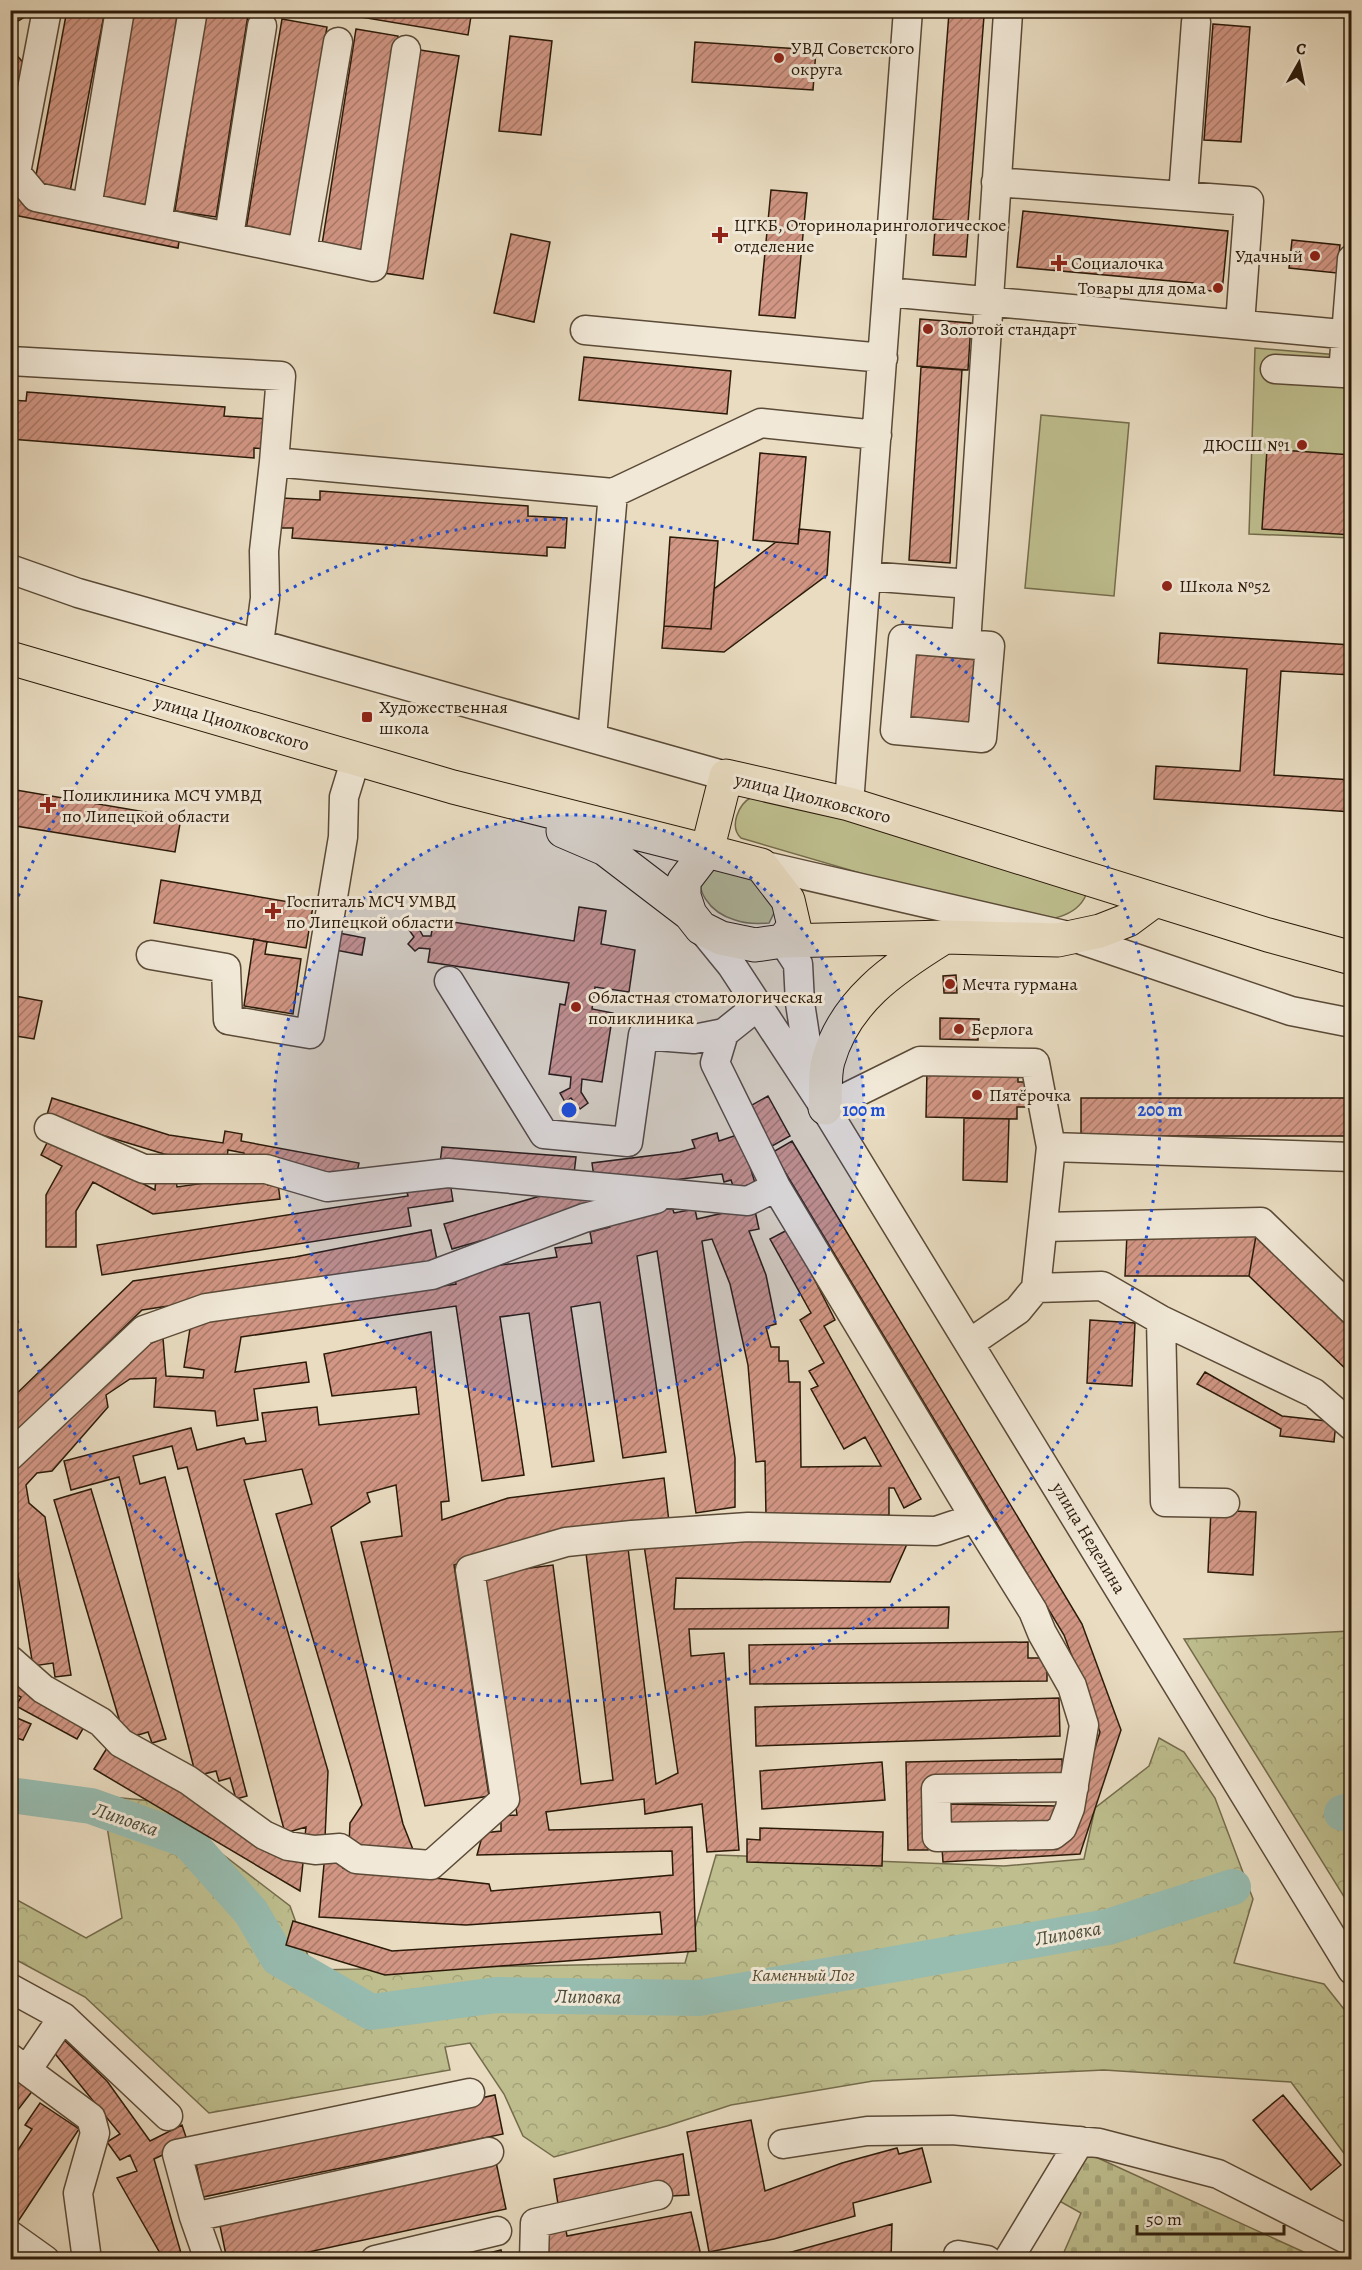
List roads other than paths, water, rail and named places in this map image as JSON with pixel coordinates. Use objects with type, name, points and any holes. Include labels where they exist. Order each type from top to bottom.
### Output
[{"type":"main road","name":"улица Циолковского","points":[[10,658],[453,787],[707,852],[726,776],[849,804],[1268,935],[1352,958]]},
{"type":"main road","name":"улица Циолковского","points":[[453,787],[605,849],[696,921]]},
{"type":"main road","points":[[783,941],[794,926],[788,900],[761,865],[707,852],[684,881],[684,896],[696,921],[722,938],[754,945],[783,941],[946,937],[1058,940],[1100,931],[1128,920],[1155,900]]},
{"type":"main road","points":[[825,1108],[828,1063],[837,1037],[851,1011],[885,977],[946,937]]},
{"type":"street","points":[[46,10],[16,173],[36,197],[373,267],[406,50]]},
{"type":"street","points":[[87,207],[120,10]]},
{"type":"street","points":[[157,222],[193,10]]},
{"type":"street","points":[[849,804],[908,10]]},
{"type":"street","points":[[966,644],[1008,13]]},
{"type":"street","points":[[1183,196],[1196,22]]},
{"type":"street","points":[[229,237],[262,26]]},
{"type":"street","points":[[302,252],[338,42]]},
{"type":"street","points":[[996,182],[1249,201],[1239,324]]},
{"type":"street","points":[[1275,369],[1343,373],[1349,337],[1352,259]]},
{"type":"street","points":[[887,292],[1239,324],[1349,337]]},
{"type":"street","points":[[585,330],[882,358]]},
{"type":"street","points":[[10,361],[281,376],[264,551],[265,598],[259,644]]},
{"type":"street","points":[[274,462],[613,493],[761,423],[877,435]]},
{"type":"street","points":[[592,738],[613,493]]},
{"type":"street","points":[[10,569],[78,593],[726,776]]},
{"type":"street","points":[[866,576],[970,584]]},
{"type":"street","points":[[151,956],[226,968],[228,1020],[310,1034],[343,837],[344,797],[356,758]]},
{"type":"street","points":[[761,865],[1073,937],[1291,1011],[1352,1023]]},
{"type":"street","name":"улица Неделина","points":[[696,921],[732,966],[759,1005],[825,1108],[1352,1970]]},
{"type":"street","name":"улица Неделина","points":[[783,941],[798,964],[800,1003],[806,1042],[825,1108]]},
{"type":"street","points":[[449,981],[544,1134],[628,1142],[643,1035],[694,1040],[724,1034],[759,1005]]},
{"type":"street","points":[[724,1034],[715,1063],[776,1187],[1033,1611],[1042,1633],[1072,1686],[1084,1725],[1074,1787]]},
{"type":"street","points":[[825,1108],[920,1061],[1035,1063],[1051,1147],[1036,1288],[1018,1310],[970,1343]]},
{"type":"street","points":[[49,1128],[144,1169],[266,1169],[327,1187],[448,1173],[748,1201],[776,1187]]},
{"type":"street","points":[[1051,1147],[1352,1157]]},
{"type":"street","points":[[10,1456],[144,1330],[206,1308],[432,1275],[584,1218],[672,1195]]},
{"type":"street","points":[[1043,1227],[1261,1222],[1352,1310]]},
{"type":"street","points":[[1036,1288],[1102,1286],[1161,1320],[1314,1393],[1352,1426]]},
{"type":"street","points":[[1161,1320],[1165,1502],[1225,1503]]},
{"type":"street","points":[[10,1660],[43,1689],[101,1722],[121,1743],[188,1780],[264,1835],[288,1846],[315,1850],[340,1848],[356,1859],[431,1865],[505,1799],[470,1570],[566,1542],[632,1534],[748,1527],[936,1531],[975,1518]]},
{"type":"street","points":[[10,1988],[63,2017],[168,2116]]},
{"type":"street","points":[[63,2017],[19,2064],[91,2118],[95,2133],[78,2193],[87,2259]]},
{"type":"street","points":[[209,2259],[194,2217],[177,2154],[470,2093]]},
{"type":"street","points":[[783,2144],[867,2131],[952,2130],[1099,2143],[1218,2174],[1352,2242]]},
{"type":"street","points":[[1008,2259],[1080,2141]]},
{"type":"street","points":[[194,2217],[489,2152]]},
{"type":"street","points":[[534,2259],[535,2223],[658,2195]]},
{"type":"street","points":[[375,2259],[497,2231]]},
{"type":"street","points":[[10,2235],[45,2259]]},
{"type":"street","points":[[958,2255],[987,2259]]},
{"type":"waterway","name":"Липовка","points":[[10,1795],[91,1806],[187,1840],[251,1912],[278,1958],[371,2012],[497,1995],[699,1998],[1108,1927],[1233,1887]]},
{"type":"waterway","name":"Липовка","points":[[1342,1813],[1352,1810]]},
{"type":"place","name":"УВД Советского округа","points":[[779,58]]},
{"type":"place","name":"ЦГКБ, Оториноларингологическое отделение","points":[[720,235]]},
{"type":"place","name":"Удачный","points":[[1315,256]]},
{"type":"place","name":"Социалочка","points":[[1059,263]]},
{"type":"place","name":"Товары для дома","points":[[1218,288]]},
{"type":"place","name":"Золотой стандарт","points":[[928,329]]},
{"type":"place","name":"ДЮСШ №1","points":[[1302,445]]},
{"type":"place","name":"Школа №52","points":[[1167,586]]},
{"type":"place","name":"Художественная школа","points":[[367,717]]},
{"type":"place","name":"Поликлиника МСЧ УМВД по Липецкой области","points":[[48,805]]},
{"type":"place","name":"Госпиталь МСЧ УМВД по Липецкой области","points":[[273,911]]},
{"type":"place","name":"Мечта гурмана","points":[[950,984]]},
{"type":"place","name":"Областная стоматологическая поликлиника","points":[[576,1007]]},
{"type":"place","name":"Берлога","points":[[959,1029]]},
{"type":"place","name":"Пятёрочка","points":[[977,1095]]},
{"type":"park label","name":"Каменный Лог","points":[[803,1975]]}]
